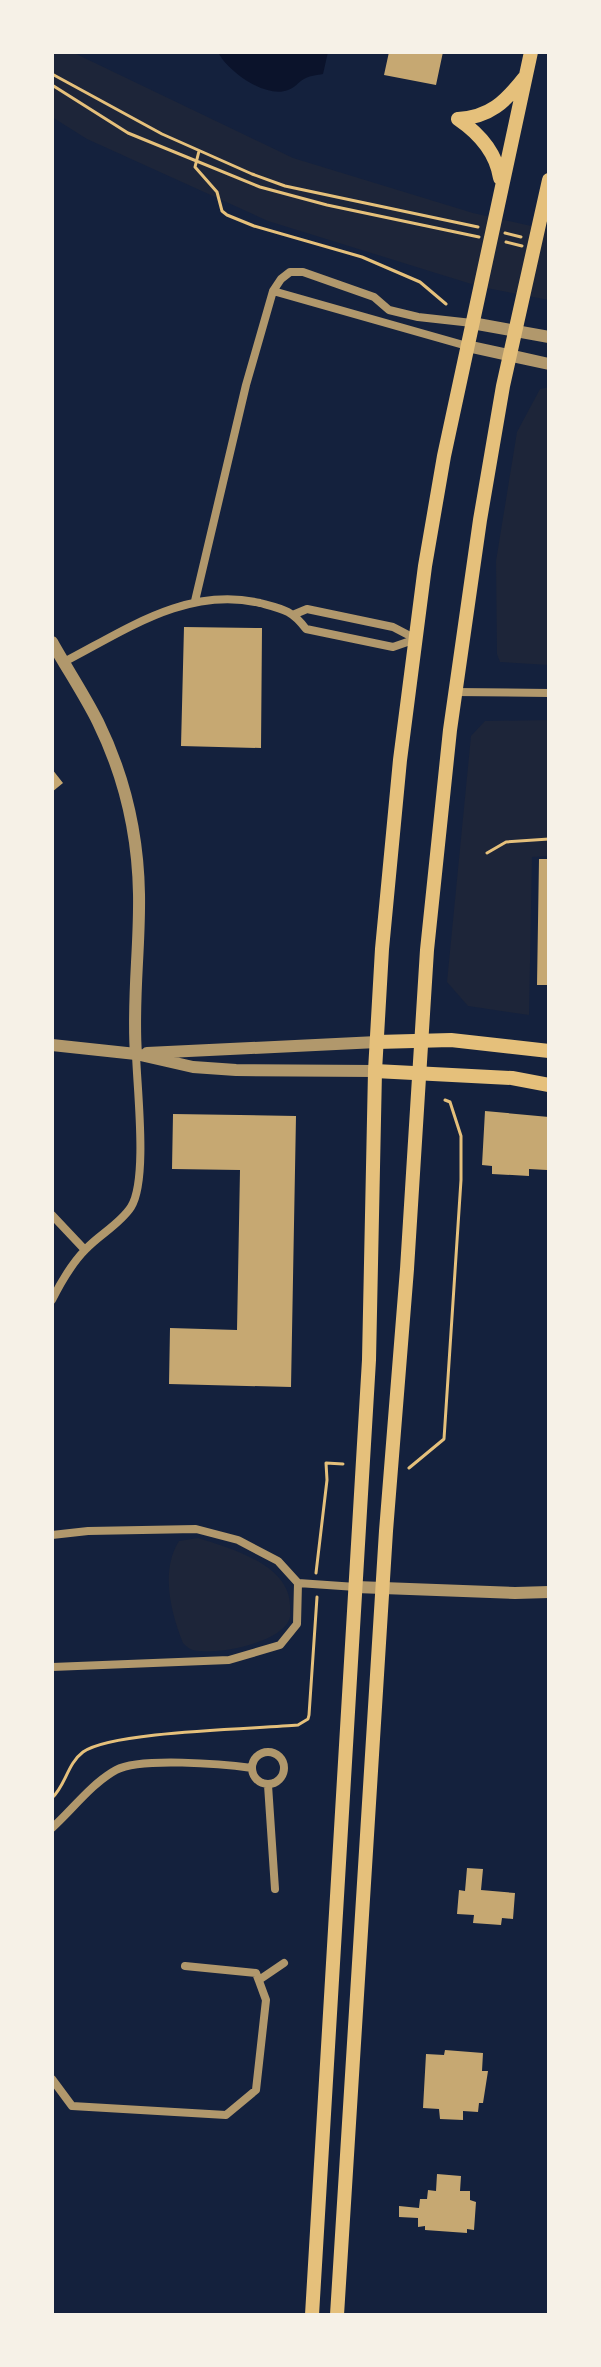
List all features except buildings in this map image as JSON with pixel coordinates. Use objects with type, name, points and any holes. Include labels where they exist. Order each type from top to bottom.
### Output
[{"type":"main road","points":[[312,2315],[369,1360],[375,1071],[382,949],[400,760],[434,511],[531,52]]},
{"type":"main road","points":[[500,192],[498,165],[491,150],[471,127],[458,119],[483,115],[501,106],[526,74]]},
{"type":"main road","points":[[337,2315],[427,950],[455,692],[480,520],[510,355],[549,180]]},
{"type":"main road","points":[[377,1042],[484,1042],[549,1051]]},
{"type":"main road","points":[[375,1071],[512,1078],[549,1085]]},
{"type":"street","points":[[195,601],[246,385],[273,291],[290,272],[303,272],[374,297],[389,310],[549,337]]},
{"type":"street","points":[[273,291],[467,346],[549,364]]},
{"type":"street","points":[[64,662],[153,616],[195,601],[244,600],[295,614],[307,609],[393,627],[416,639]]},
{"type":"street","points":[[295,614],[306,629],[344,638],[393,647],[416,639]]},
{"type":"street","points":[[52,642],[89,705],[114,758],[133,832],[139,896],[134,1026],[139,1151],[136,1195],[130,1209],[85,1250],[64,1276],[52,1300]]},
{"type":"street","points":[[455,692],[549,693]]},
{"type":"street","points":[[136,1054],[377,1042]]},
{"type":"street","points":[[52,1045],[136,1054],[193,1067],[375,1071]]},
{"type":"street","points":[[52,1215],[85,1250]]},
{"type":"street","points":[[52,1535],[88,1531],[196,1529],[238,1540],[278,1561],[298,1583],[297,1624],[280,1645],[229,1660],[52,1667]]},
{"type":"street","points":[[298,1583],[549,1592]]},
{"type":"street","points":[[268,1752],[277,1754],[285,1768],[277,1782],[268,1785],[254,1776],[252,1768],[260,1754],[268,1752]]},
{"type":"street","points":[[52,1828],[117,1769],[142,1763],[252,1768]]},
{"type":"street","points":[[268,1785],[275,1889]]},
{"type":"street","points":[[259,1980],[284,1963]]},
{"type":"street","points":[[52,2079],[72,2106],[226,2115],[256,2090],[266,2000],[256,1973],[185,1966]]},
{"type":"path","points":[[52,74],[199,151],[285,186],[480,228]]},
{"type":"path","points":[[52,85],[128,133],[260,187],[490,239]]},
{"type":"path","points":[[199,151],[195,160],[197,172],[217,192],[222,211],[227,215],[254,226],[362,257],[420,282],[446,304]]},
{"type":"path","points":[[494,231],[522,237]]},
{"type":"path","points":[[505,242],[534,248]]},
{"type":"path","points":[[487,853],[506,842],[549,839]]},
{"type":"path","points":[[409,1468],[444,1439],[461,1180],[461,1136],[450,1102],[445,1100]]},
{"type":"path","points":[[52,1798],[83,1752],[115,1739],[298,1725],[305,1721],[309,1715],[315,1654],[315,1570],[326,1491],[326,1463],[343,1464]]},
{"type":"shaded area","points":[[52,52],[72,52],[293,158],[473,213],[549,230],[549,300],[481,287],[268,221],[87,139],[52,117]]},
{"type":"shaded area","points":[[218,52],[328,52],[323,74],[306,78],[290,89],[279,92],[248,82]]},
{"type":"shaded area","points":[[549,387],[549,665],[500,662],[497,654],[496,561],[517,432],[540,389]]},
{"type":"shaded area","points":[[549,720],[549,856],[532,857],[529,1015],[468,1006],[447,982],[471,736],[485,721]]},
{"type":"shaded area","points":[[198,1538],[242,1553],[281,1580],[288,1593],[290,1612],[283,1628],[260,1641],[231,1649],[192,1650],[183,1643],[171,1605],[170,1565],[179,1541]]}]
